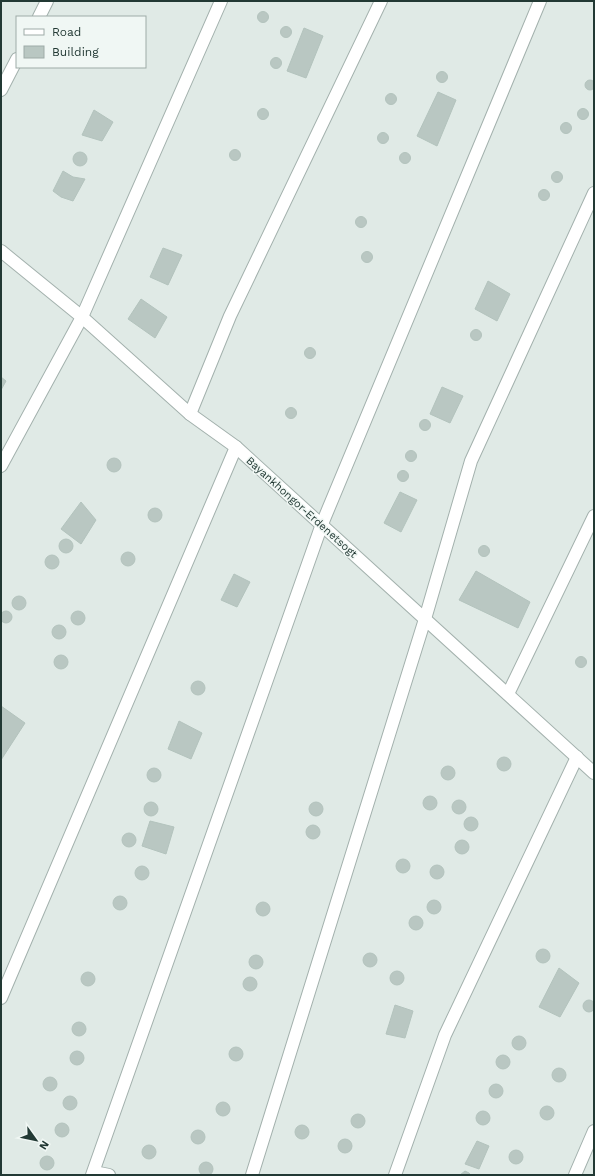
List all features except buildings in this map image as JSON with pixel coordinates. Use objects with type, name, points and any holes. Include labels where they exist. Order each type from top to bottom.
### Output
[{"type":"street","points":[[39,16],[47,1]]},
{"type":"street","points":[[1,466],[82,318],[221,1]]},
{"type":"street","points":[[190,414],[230,316],[381,1]]},
{"type":"street","points":[[109,1175],[93,1173],[322,524],[540,1]]},
{"type":"street","points":[[1,90],[16,61]]},
{"type":"street","points":[[252,1175],[425,618],[471,462],[594,193]]},
{"type":"street","name":"Bayankhongor-Erdenetsogt","points":[[1,251],[82,318],[190,414],[236,447],[594,773]]},
{"type":"street","points":[[1,998],[236,447]]},
{"type":"street","points":[[508,694],[594,516]]},
{"type":"street","points":[[395,1175],[445,1035],[577,757]]},
{"type":"street","points":[[575,1175],[594,1130]]}]
